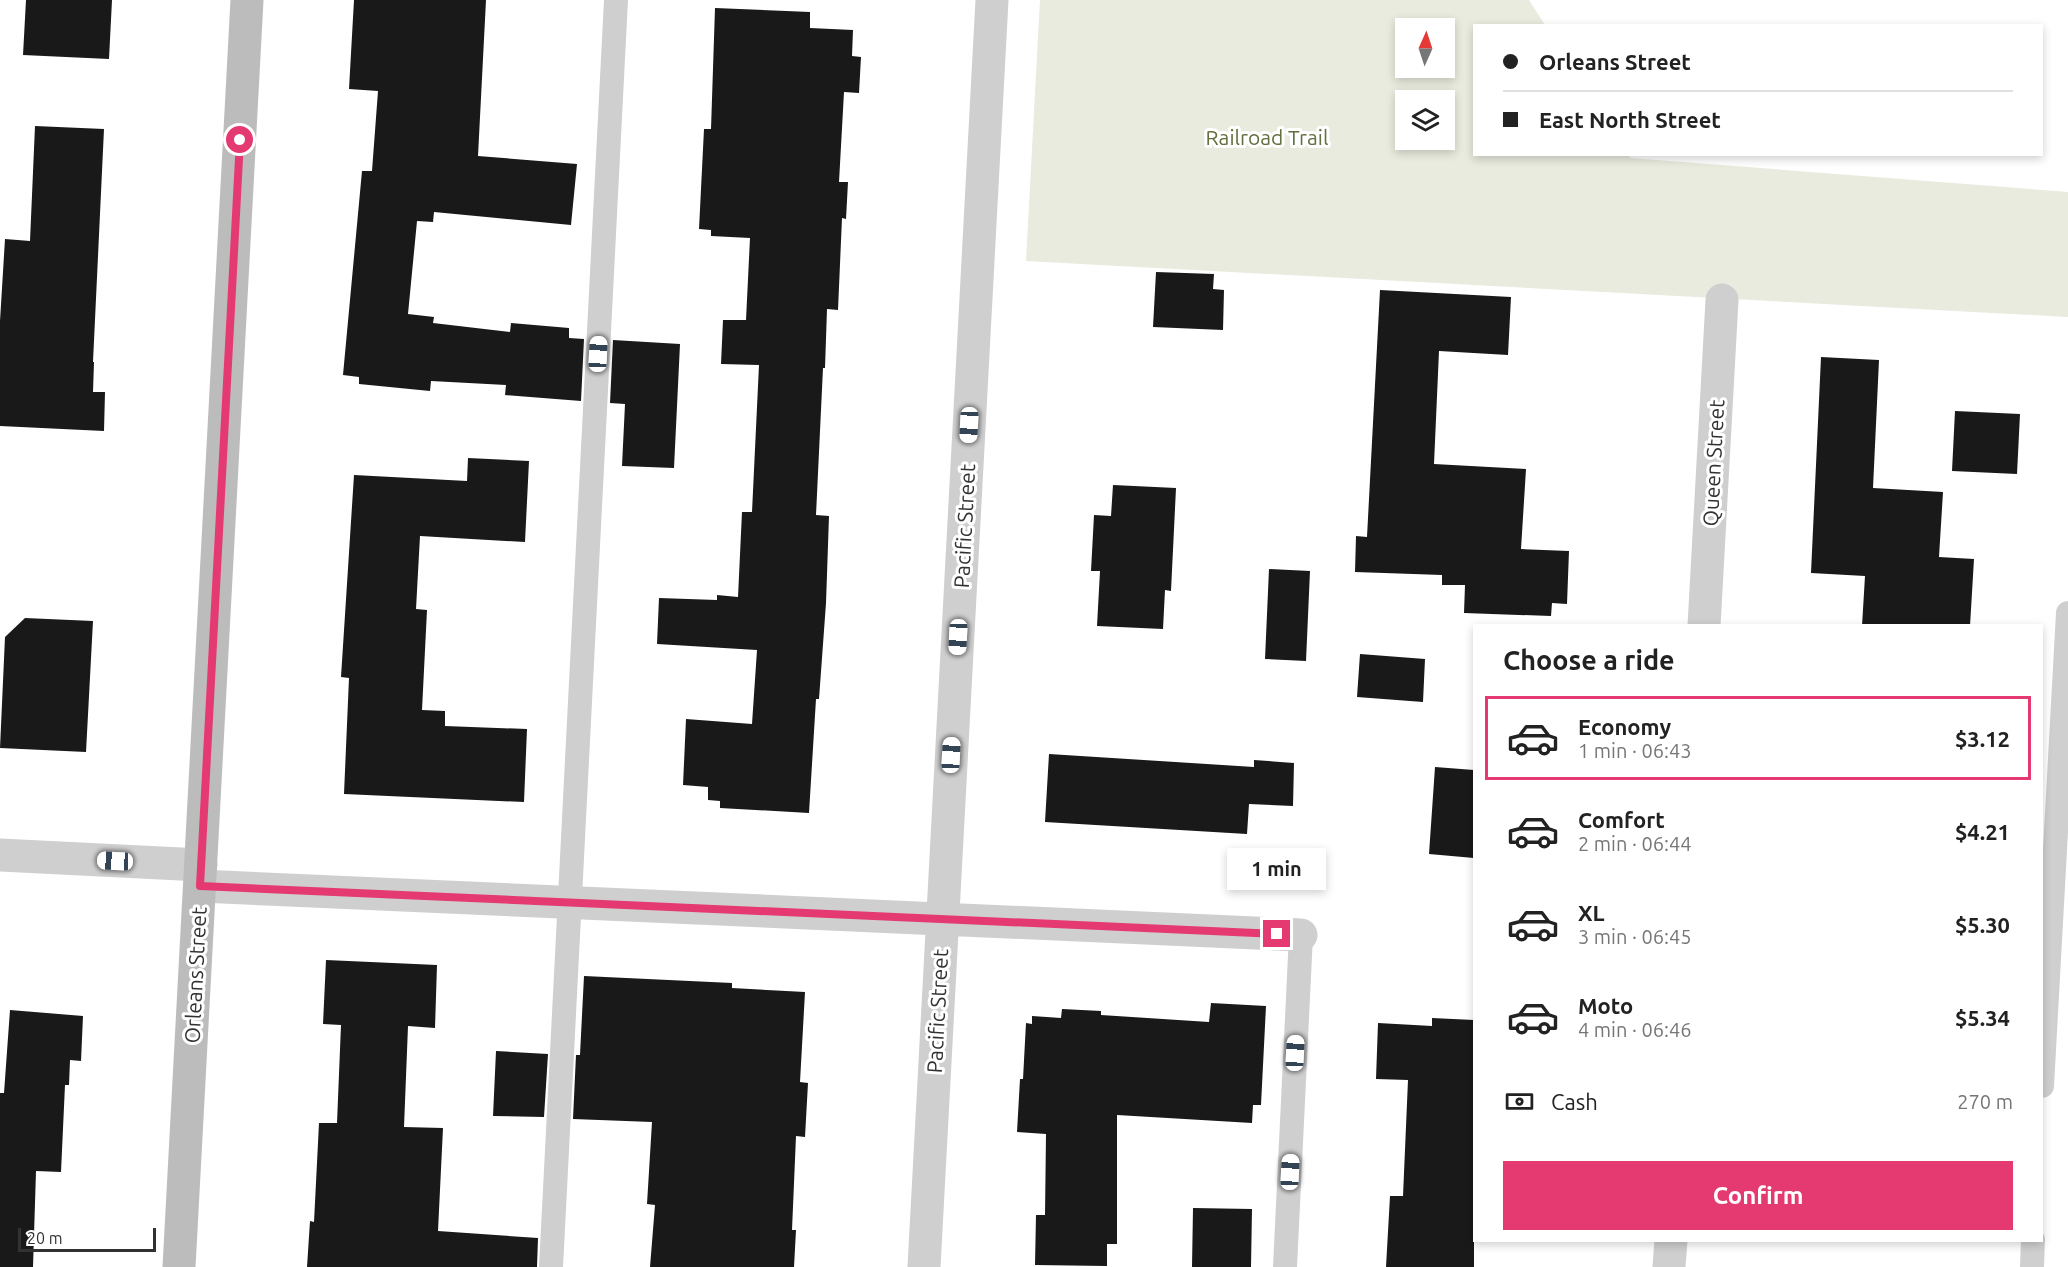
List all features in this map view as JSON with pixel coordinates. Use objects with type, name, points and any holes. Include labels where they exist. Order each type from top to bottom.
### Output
[{"type":"main road","name":"Orleans Street","points":[[179,1267],[247,0]]},
{"type":"street","name":"Pacific Street","points":[[924,1267],[992,0]]},
{"type":"street","name":"Queen Street","points":[[1704,624],[1722,300]]},
{"type":"street","points":[[0,855],[200,875],[569,902],[1301,935]]},
{"type":"street","points":[[1669,1267],[1671,1242]]},
{"type":"lane","points":[[550,1267],[616,0]]},
{"type":"lane","points":[[2043,1068],[2068,613]]},
{"type":"lane","points":[[1285,1267],[1301,935]]},
{"type":"lane","points":[[2032,1267],[2033,1242]]},
{"type":"green space","name":"Railroad Trail","points":[[1040,0],[1529,0],[1544,24],[1473,24],[1473,156],[1629,156],[1631,158],[2068,192],[2068,317],[1026,261]]},
{"type":"building","points":[[26,0],[112,0],[109,59],[23,55]]},
{"type":"building","points":[[354,0],[486,0],[478,156],[577,164],[571,225],[434,212],[433,222],[417,221],[408,314],[434,317],[433,323],[510,332],[511,323],[569,328],[569,338],[584,339],[581,401],[505,395],[506,385],[431,381],[430,391],[359,384],[359,377],[343,375],[362,171],[372,171],[378,91],[349,89]]},
{"type":"building","points":[[715,8],[810,12],[810,28],[853,30],[852,56],[861,57],[859,93],[844,92],[839,182],[848,182],[846,219],[842,218],[838,310],[827,309],[816,515],[829,516],[826,603],[819,699],[816,699],[809,813],[720,808],[720,801],[708,800],[708,787],[683,785],[686,719],[752,724],[757,650],[657,644],[659,598],[717,600],[717,595],[738,597],[742,512],[752,512],[759,365],[721,364],[723,320],[746,320],[750,238],[711,236],[711,230],[699,229],[704,129],[711,129]]},
{"type":"building","points":[[35,126],[104,129],[93,392],[105,392],[104,431],[0,426],[0,321],[5,239],[30,241]]},
{"type":"building","points":[[1156,272],[1214,274],[1213,289],[1224,290],[1223,330],[1153,327]]},
{"type":"building","points":[[1380,290],[1511,297],[1508,355],[1439,351],[1434,464],[1526,469],[1521,549],[1569,551],[1567,604],[1552,603],[1551,616],[1464,613],[1465,585],[1442,585],[1442,575],[1355,572],[1356,536],[1367,537]]},
{"type":"building","points":[[613,340],[680,344],[674,468],[622,466],[625,404],[610,403]]},
{"type":"building","points":[[1821,357],[1879,360],[1873,488],[1943,492],[1939,557],[1974,559],[1970,624],[1862,624],[1865,576],[1811,573]]},
{"type":"building","points":[[1955,411],[2020,414],[2017,474],[1952,471]]},
{"type":"building","points":[[468,458],[529,461],[525,542],[420,536],[416,609],[427,610],[422,710],[445,711],[445,726],[527,729],[524,802],[344,794],[349,678],[341,677],[354,475],[467,481]]},
{"type":"building","points":[[1113,485],[1176,488],[1171,591],[1165,590],[1163,629],[1097,626],[1100,571],[1091,571],[1094,515],[1111,516]]},
{"type":"building","points":[[1269,569],[1310,571],[1306,661],[1265,659]]},
{"type":"building","points":[[25,618],[93,621],[86,752],[0,748],[5,637]]},
{"type":"building","points":[[1360,654],[1425,659],[1423,702],[1357,697]]},
{"type":"building","points":[[1049,754],[1254,767],[1254,760],[1294,763],[1293,806],[1249,804],[1247,834],[1045,822]]},
{"type":"building","points":[[1435,767],[1473,770],[1473,858],[1429,854]]},
{"type":"building","points":[[326,960],[437,965],[435,1028],[408,1026],[404,1127],[443,1128],[438,1231],[538,1238],[537,1267],[307,1267],[310,1221],[314,1222],[319,1123],[337,1123],[341,1025],[323,1024]]},
{"type":"building","points":[[584,976],[732,983],[732,988],[805,992],[800,1082],[808,1083],[805,1137],[796,1136],[792,1230],[796,1230],[794,1267],[650,1267],[655,1205],[647,1204],[652,1122],[573,1119],[576,1055],[580,1055]]},
{"type":"building","points":[[1211,1003],[1266,1006],[1261,1105],[1253,1105],[1252,1123],[1117,1115],[1117,1244],[1107,1244],[1107,1266],[1035,1265],[1036,1215],[1045,1215],[1046,1134],[1017,1132],[1026,1023],[1032,1024],[1032,1016],[1061,1018],[1062,1009],[1101,1011],[1101,1015],[1209,1022]]},
{"type":"building","points":[[10,1010],[83,1016],[81,1061],[70,1060],[69,1085],[65,1085],[61,1172],[36,1171],[33,1267],[0,1267],[0,1093],[4,1093]]},
{"type":"building","points":[[1432,1018],[1473,1020],[1474,1267],[1386,1267],[1390,1196],[1403,1196],[1408,1080],[1376,1079],[1378,1023],[1432,1026]]},
{"type":"building","points":[[496,1051],[548,1054],[544,1117],[493,1116]]},
{"type":"building","points":[[1193,1208],[1252,1209],[1251,1267],[1192,1267]]},
{"type":"route","points":[[240,140],[200,886],[1277,934]]}]
